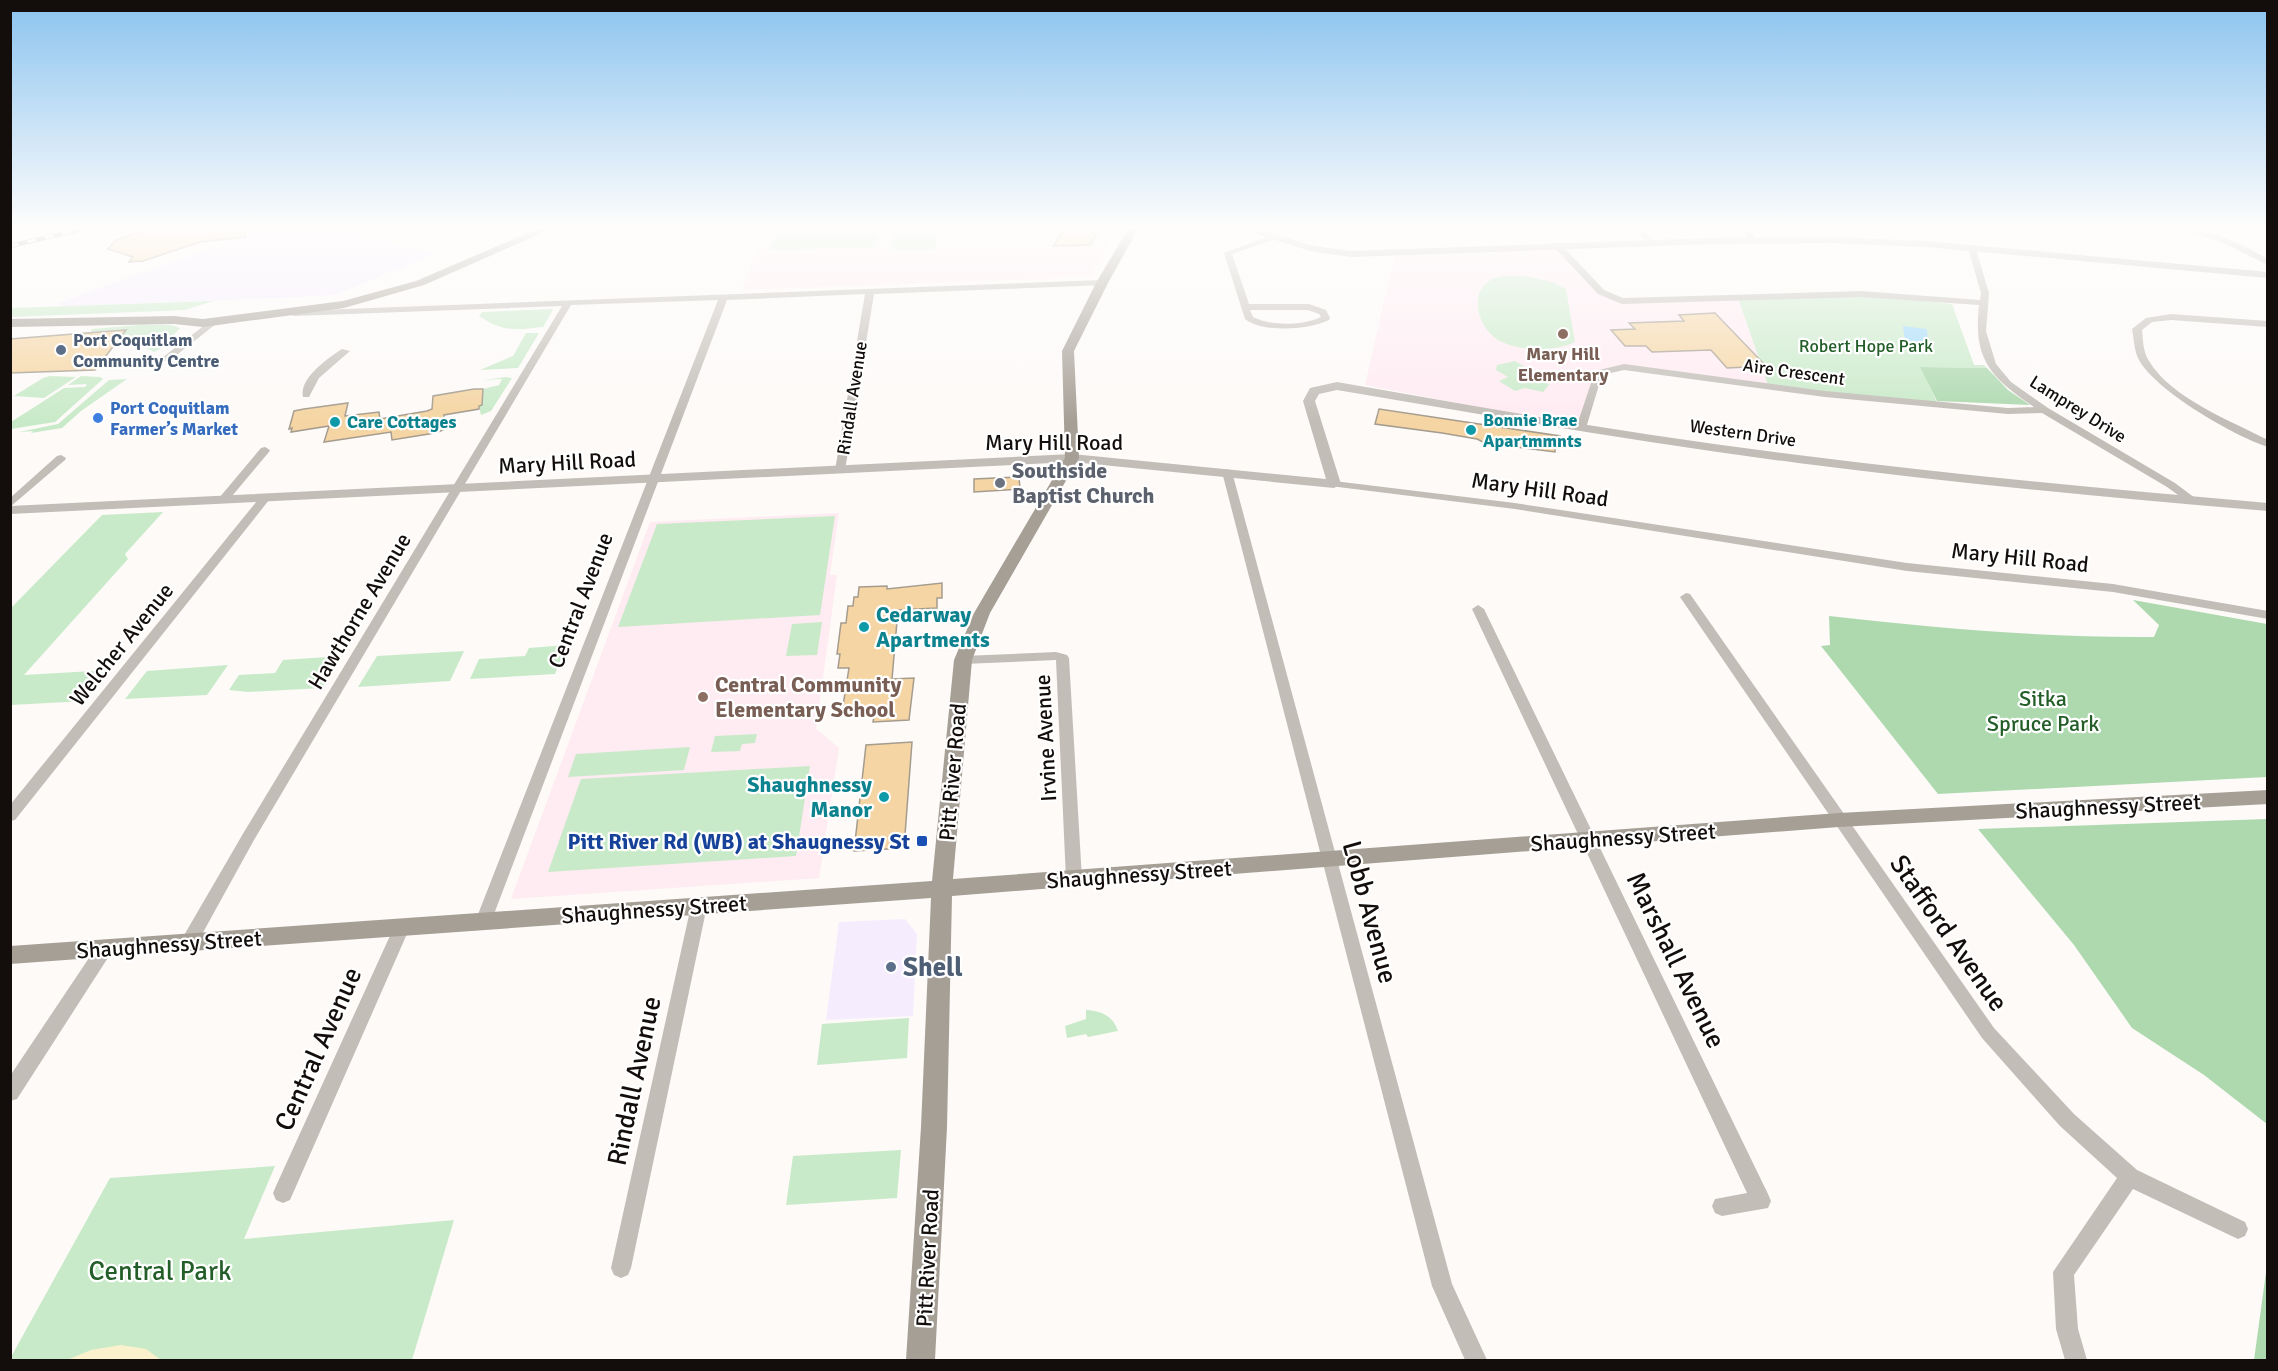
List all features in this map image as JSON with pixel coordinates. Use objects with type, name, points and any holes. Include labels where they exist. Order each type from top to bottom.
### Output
[{"type":"main road","points":[[10,323],[208,313],[258,314],[314,309],[388,293]]},
{"type":"main road","points":[[1072,458],[1068,351],[1097,293]]},
{"type":"main road","points":[[189,322],[189,317],[208,313],[226,315],[227,310],[258,314]]},
{"type":"main road","points":[[67,321],[203,323],[208,313]]},
{"type":"main road","name":"Pitt River Road","points":[[921,1360],[934,1126],[942,888],[963,660],[977,623],[1072,458]]},
{"type":"main road","name":"Shaughnessy Street","points":[[10,955],[1074,879],[1839,820],[2268,797]]},
{"type":"street","points":[[258,314],[812,293]]},
{"type":"street","name":"Rindall Avenue","points":[[840,470],[870,293]]},
{"type":"street","points":[[1241,293],[1249,319],[1264,325],[1310,324],[1326,318],[1323,312],[1309,308],[1246,308]]},
{"type":"street","points":[[1603,293],[1622,301],[1861,294],[1984,303]]},
{"type":"street","name":"Lamprey Drive","points":[[1984,293],[1981,331],[1990,363],[2008,384],[2044,410],[2171,484],[2193,501]]},
{"type":"street","points":[[379,296],[379,305],[394,309]]},
{"type":"street","name":"Central Avenue","points":[[483,922],[724,296]]},
{"type":"street","name":"Hawthorne Avenue","points":[[189,942],[249,836],[569,302]]},
{"type":"street","points":[[166,360],[182,345],[208,313]]},
{"type":"street","points":[[2268,324],[2171,317],[2149,320],[2137,329],[2143,359],[2156,379],[2185,398],[2268,444]]},
{"type":"street","points":[[182,345],[191,328],[189,322]]},
{"type":"street","points":[[306,395],[308,387],[324,368],[345,351]]},
{"type":"street","name":"Aire Crescent","points":[[1581,429],[1598,373],[1624,367],[1826,394],[2008,411],[2044,410]]},
{"type":"street","name":"Western Drive","points":[[1334,484],[1309,401],[1314,391],[1325,387],[1354,388],[1581,429],[1798,459],[2268,507]]},
{"type":"street","points":[[224,500],[266,450]]},
{"type":"street","points":[[10,504],[61,458]]},
{"type":"street","name":"Mary Hill Road","points":[[10,510],[1072,458],[1227,472],[1515,506],[1906,567],[2112,588],[2268,615]]},
{"type":"street","name":"Lobb Avenue","points":[[1227,472],[1442,1286],[1476,1360]]},
{"type":"street","name":"Welcher Avenue","points":[[10,816],[265,498]]},
{"type":"street","name":"Stafford Avenue","points":[[1686,597],[1988,1033],[2067,1120],[2130,1177],[2238,1229]]},
{"type":"street","name":"Marshall Avenue","points":[[1478,609],[1761,1201],[1722,1206]]},
{"type":"street","name":"Irvine Avenue","points":[[963,660],[1056,656],[1062,658],[1074,879]]},
{"type":"street","name":"Rindall Avenue","points":[[621,1268],[699,906]]},
{"type":"street","name":"Central Avenue","points":[[283,1193],[402,927]]},
{"type":"street","points":[[10,1093],[105,948]]},
{"type":"street","points":[[2076,1360],[2067,1329],[2063,1272],[2130,1177]]},
{"type":"shaded area","points":[[87,293],[339,293],[324,296],[67,306],[56,304]]},
{"type":"shaded area","name":"Mary Hill Elementary","points":[[1386,293],[1603,293],[1622,301],[1738,298],[1768,385],[1624,367],[1598,373],[1581,427],[1365,385]]},
{"type":"shaded area","name":"Central Community Elementary School","points":[[839,513],[830,575],[837,575],[816,729],[839,748],[819,878],[511,899],[650,522]]},
{"type":"shaded area","points":[[905,919],[917,934],[913,1016],[826,1020],[839,922]]},
{"type":"green space","points":[[1480,293],[1567,293],[1575,342],[1547,349],[1526,349],[1506,344],[1498,340],[1484,325],[1480,316],[1478,297]]},
{"type":"green space","name":"Robert Hope Park","points":[[1861,294],[1952,304],[1974,365],[1984,365],[1987,368],[1921,367],[1938,405],[1768,385],[1738,298]]},
{"type":"green space","points":[[213,301],[185,310],[11,317],[11,308]]},
{"type":"green space","points":[[553,310],[543,327],[533,328],[510,329],[495,325],[479,316],[482,312]]},
{"type":"green space","points":[[171,325],[180,328],[162,348],[154,352],[144,347],[150,339],[145,336],[117,341],[126,329],[92,332],[91,329]]},
{"type":"green space","points":[[526,333],[539,333],[518,368],[480,370],[513,356]]},
{"type":"green space","points":[[1515,361],[1534,372],[1549,385],[1543,392],[1525,388],[1515,391],[1499,381],[1508,377],[1496,370],[1497,365]]},
{"type":"green space","points":[[1920,367],[1987,368],[2008,390],[2030,405],[1937,401]]},
{"type":"green space","points":[[81,376],[103,379],[55,422],[11,429],[11,422],[64,388],[85,387],[87,384],[68,385]]},
{"type":"green space","points":[[76,377],[44,398],[14,396],[43,378]]},
{"type":"green space","points":[[512,378],[491,411],[481,415],[479,406],[483,389],[499,385],[502,379],[484,380]]},
{"type":"green space","points":[[127,379],[81,411],[62,428],[31,433],[33,431],[19,432],[58,424],[109,380]]},
{"type":"green space","points":[[163,512],[125,554],[128,559],[24,675],[110,670],[85,701],[11,705],[11,608],[102,515]]},
{"type":"green space","points":[[835,516],[820,615],[618,627],[657,524]]},
{"type":"green space","name":"Sitka Spruce Park","points":[[2133,600],[2267,624],[2267,777],[1938,794],[1821,646],[1830,645],[1829,616],[1991,631],[2072,636],[2154,637],[2159,625]]},
{"type":"green space","points":[[822,622],[817,655],[786,656],[792,624]]},
{"type":"green space","points":[[567,645],[555,674],[470,679],[479,659],[525,656],[529,648]]},
{"type":"green space","points":[[464,651],[450,681],[358,687],[377,656]]},
{"type":"green space","points":[[342,656],[322,688],[248,692],[229,690],[239,675],[275,673],[283,660]]},
{"type":"green space","points":[[228,665],[207,695],[125,699],[147,671]]},
{"type":"green space","points":[[757,734],[755,743],[742,744],[740,751],[711,752],[715,736]]},
{"type":"green space","points":[[690,747],[684,770],[568,777],[576,754]]},
{"type":"green space","points":[[810,766],[796,856],[548,872],[581,779]]},
{"type":"green space","points":[[2268,819],[2267,1124],[2204,1075],[2132,1028],[2074,945],[1978,829]]},
{"type":"green space","points":[[1086,1010],[1106,1015],[1118,1031],[1088,1037],[1086,1034],[1067,1038],[1065,1026],[1086,1019]]},
{"type":"green space","points":[[909,1018],[907,1058],[817,1065],[822,1024]]},
{"type":"green space","points":[[901,1150],[897,1198],[786,1205],[793,1156]]},
{"type":"green space","name":"Central Park","points":[[275,1166],[244,1239],[454,1220],[412,1360],[11,1360],[110,1178]]},
{"type":"green space","points":[[2267,1265],[2267,1360],[2254,1360]]},
{"type":"sand","points":[[121,1345],[146,1349],[161,1360],[67,1360],[91,1350]]},
{"type":"water","points":[[1903,326],[1927,329],[1928,344],[1905,341]]},
{"type":"building","points":[[1715,313],[1766,366],[1727,368],[1711,350],[1652,352],[1646,346],[1625,346],[1611,330],[1635,329],[1629,323],[1684,321],[1679,315]]},
{"type":"building","name":"Port Coquitlam Community Centre","points":[[126,330],[95,370],[10,373],[10,339]]},
{"type":"building","points":[[483,389],[482,405],[479,409],[444,415],[443,430],[435,433],[392,440],[391,432],[324,442],[329,426],[291,432],[292,428],[289,429],[294,411],[348,403],[345,416],[379,412],[380,419],[427,411],[432,409],[433,396]]},
{"type":"building","name":"Bonnie Brae Apartmmnts","points":[[1379,409],[1560,436],[1559,448],[1555,447],[1555,452],[1485,443],[1477,439],[1375,424]]},
{"type":"building","name":"Southside Baptist Church","points":[[1019,477],[1020,489],[974,492],[974,479]]},
{"type":"building","points":[[942,583],[942,598],[937,598],[937,608],[898,610],[892,679],[914,678],[909,720],[873,722],[875,711],[842,712],[849,668],[838,668],[840,654],[837,654],[841,623],[846,623],[848,606],[853,606],[854,597],[858,597],[859,587],[887,586],[887,589]]},
{"type":"building","name":"Shaughnessy Manor","points":[[912,742],[904,848],[854,851],[866,745]]},
{"type":"place","name":"Mary Hill Elementary","points":[[1563,334]]},
{"type":"place","name":"Port Coquitlam Community Centre","points":[[61,350]]},
{"type":"place","name":"Port Coquitlam Farmer’s Market","points":[[98,418]]},
{"type":"place","name":"Care Cottages","points":[[335,422]]},
{"type":"place","name":"Bonnie Brae Apartmmnts","points":[[1471,430]]},
{"type":"place","name":"Southside Baptist Church","points":[[1000,483]]},
{"type":"place","name":"Cedarway Apartments","points":[[864,627]]},
{"type":"place","name":"Central Community Elementary School","points":[[703,697]]},
{"type":"place","name":"Shaughnessy Manor","points":[[884,797]]},
{"type":"place","name":"Pitt River Rd (WB) at Shaugnessy St","points":[[922,841]]},
{"type":"place","name":"Shell","points":[[891,967]]}]
